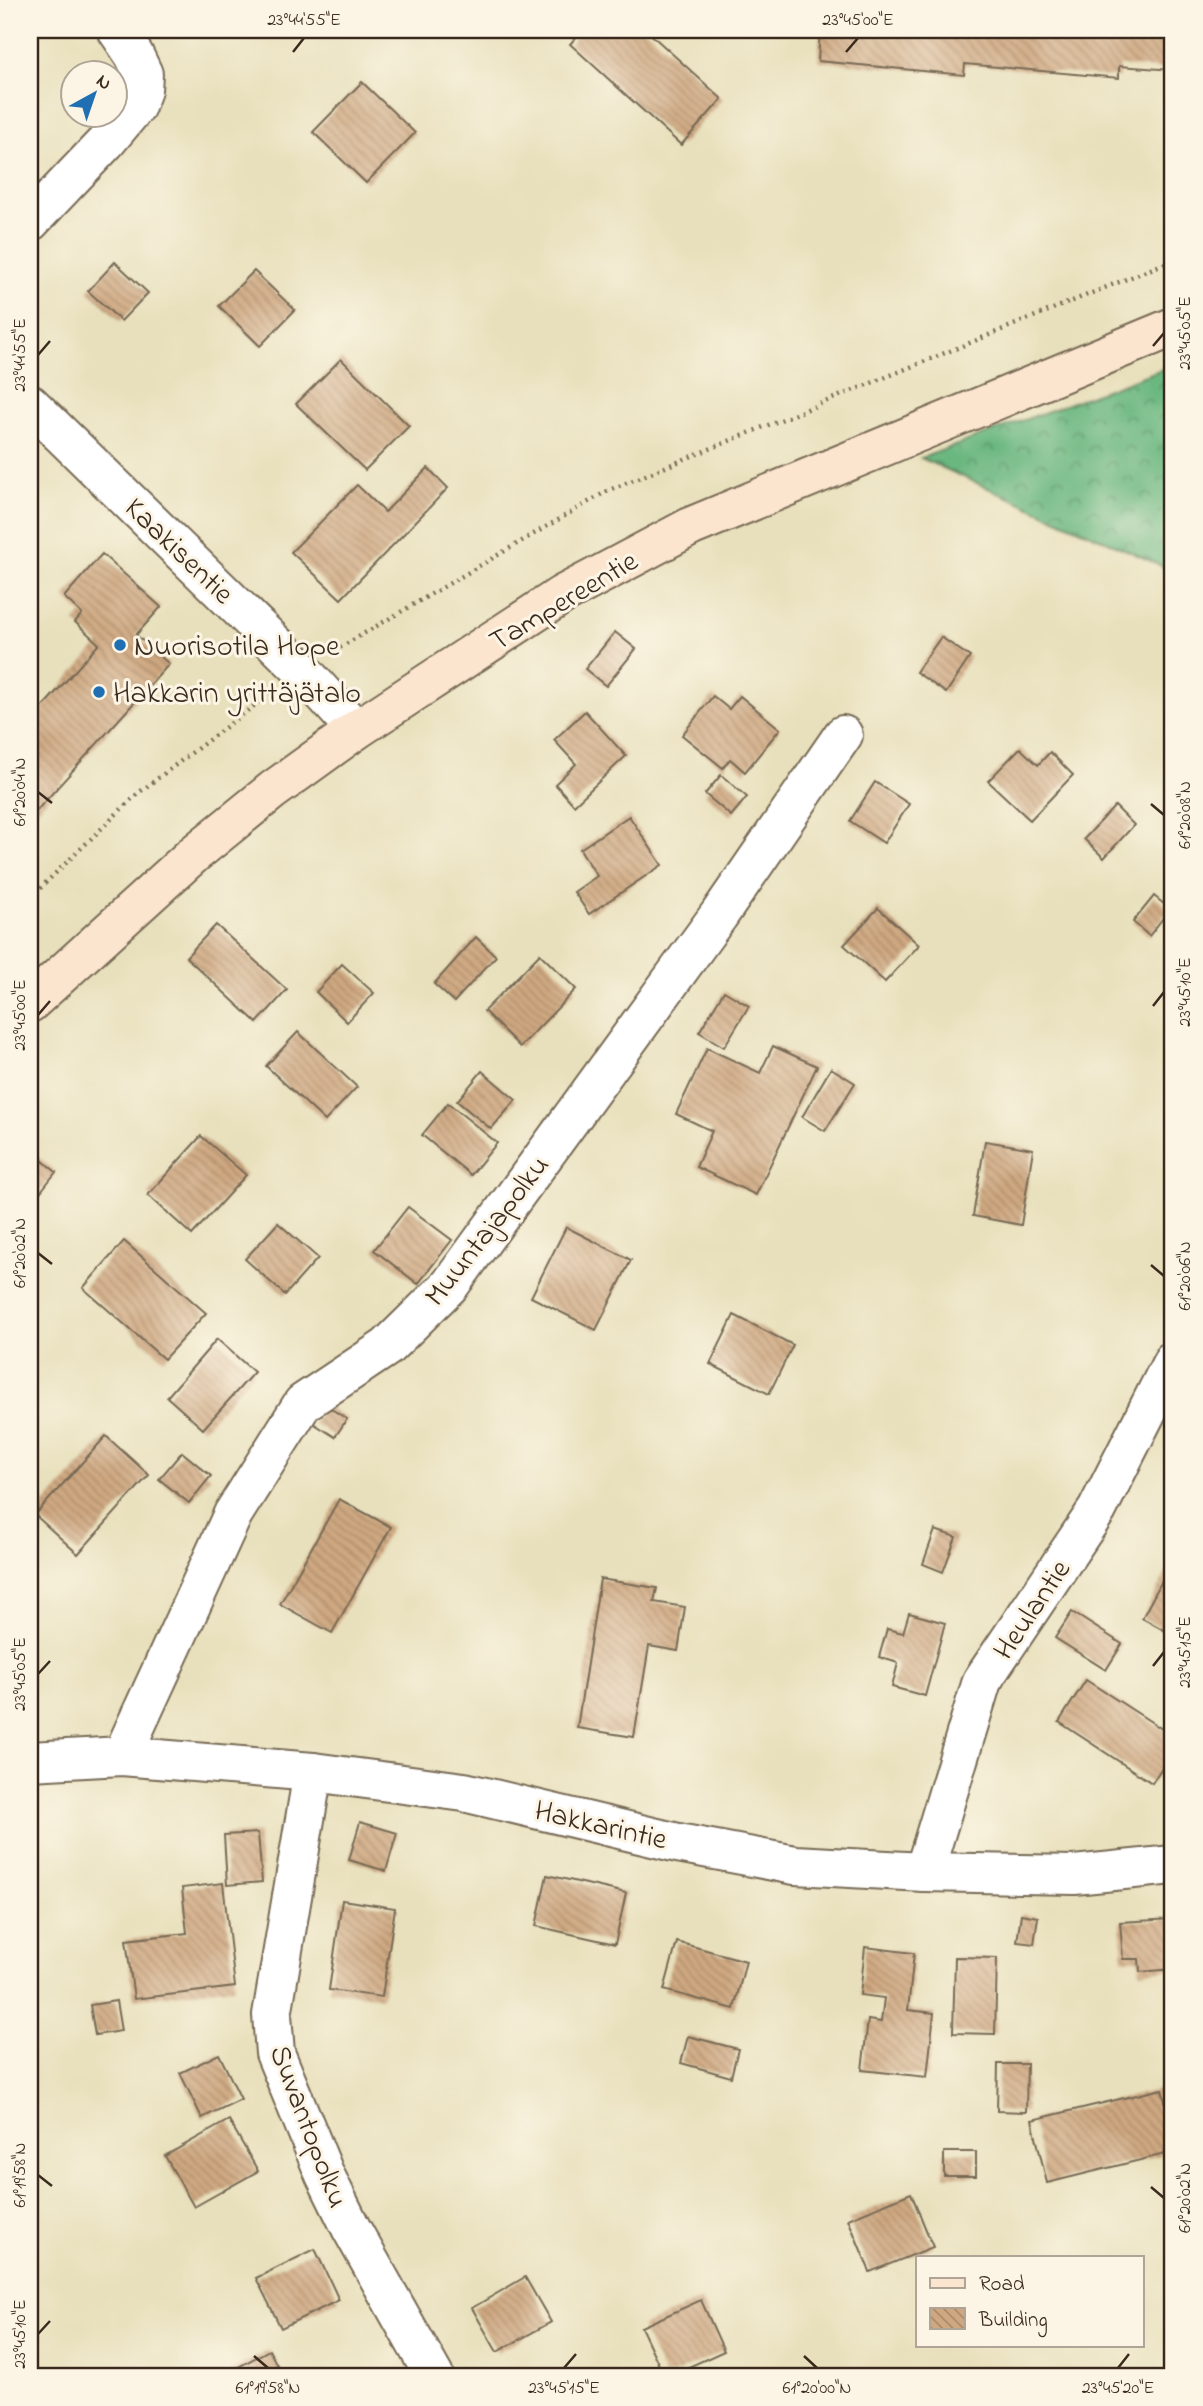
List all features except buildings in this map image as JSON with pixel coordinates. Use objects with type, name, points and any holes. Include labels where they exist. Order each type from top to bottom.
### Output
[{"type":"main road","name":"Tampereentie","points":[[30,1003],[194,854],[274,790],[356,730],[562,595],[692,526],[1173,327]]},
{"type":"street","points":[[30,222],[106,142],[136,106],[142,90],[143,74],[117,30]]},
{"type":"street","name":"Kaakisentie","points":[[30,404],[302,670],[356,730]]},
{"type":"street","name":"Muuntajapolku","points":[[122,1756],[233,1514],[303,1403],[387,1347],[450,1284],[719,915],[843,735]]},
{"type":"street","name":"Heulantie","points":[[924,1872],[982,1681],[1097,1510],[1173,1360]]},
{"type":"street","name":"Hakkarintie","points":[[30,1761],[122,1756],[313,1772],[464,1792],[678,1843],[795,1865],[924,1872],[1074,1875],[1173,1866]]},
{"type":"street","name":"Suvantopolku","points":[[313,1772],[272,2015],[275,2053],[325,2175],[346,2218],[434,2376]]},
{"type":"green space","points":[[1165,368],[1173,380],[1173,571],[921,458]]},
{"type":"place","name":"Nuorisotila Hope","points":[[120,645]]},
{"type":"place","name":"Hakkarin yrittäjätalo","points":[[99,692]]}]
